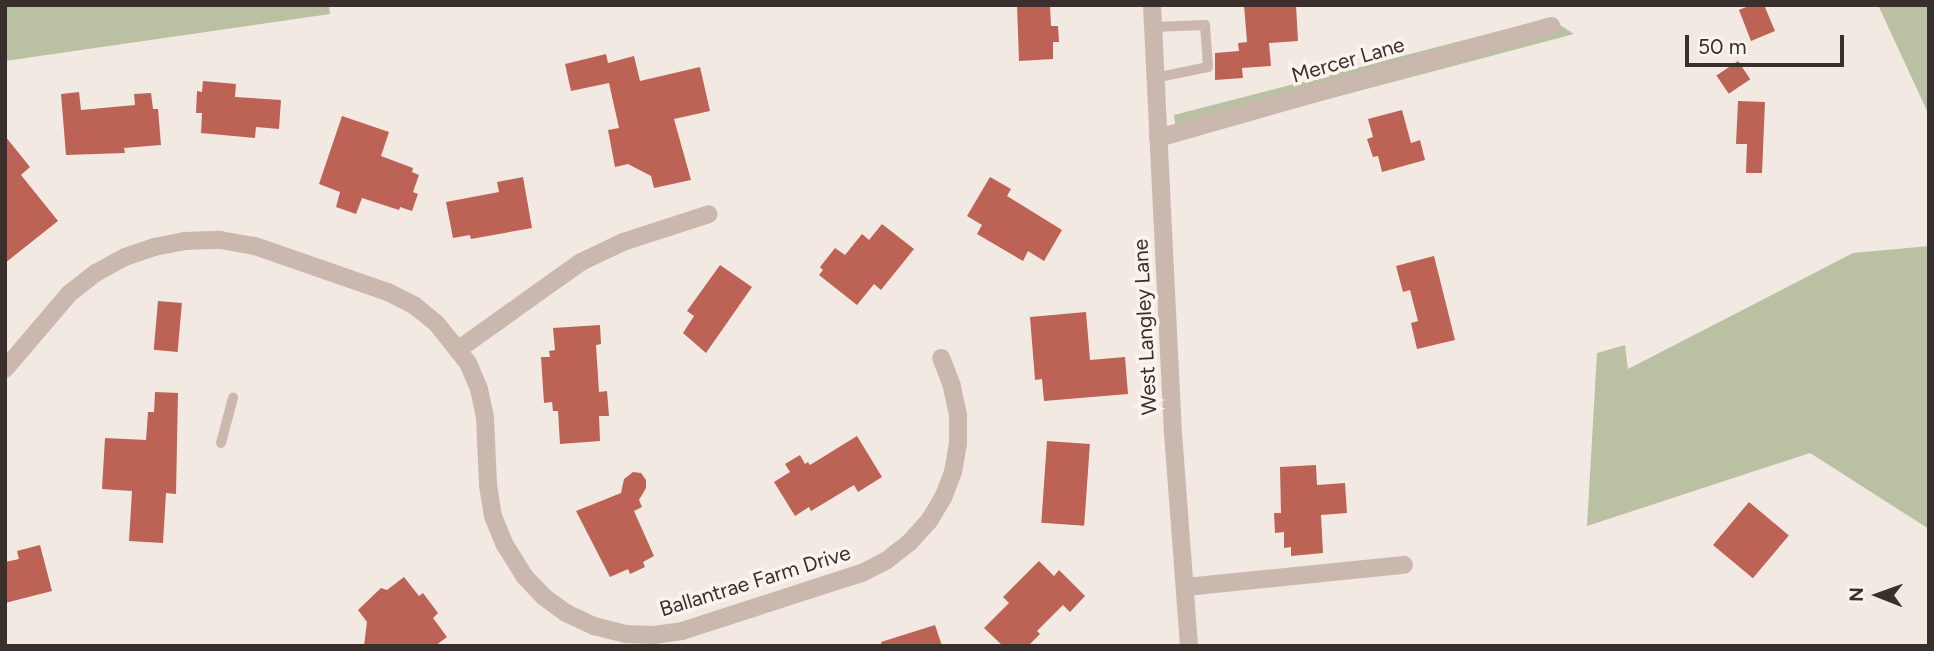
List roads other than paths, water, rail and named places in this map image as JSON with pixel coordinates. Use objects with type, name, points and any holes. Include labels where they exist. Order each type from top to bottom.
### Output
[{"type":"street","name":"West Langley Lane","points":[[1152,5],[1173,433],[1189,646]]},
{"type":"street","name":"Mercer Lane","points":[[1158,138],[1551,26]]},
{"type":"street","points":[[459,349],[581,262],[623,242],[709,214]]},
{"type":"street","name":"Ballantrae Farm Drive","points":[[5,369],[48,316],[70,293],[96,273],[144,250],[185,241],[220,240],[256,246],[388,292],[415,306],[438,324],[459,349],[479,390],[485,418],[488,485],[493,516],[518,568],[544,597],[566,613],[594,626],[625,634],[654,635],[682,631],[862,573],[887,560],[909,543],[929,521],[943,498],[953,472],[958,444],[954,396],[941,358]]},
{"type":"street","points":[[1186,587],[1404,565]]},
{"type":"lane","points":[[1153,27],[1205,25],[1208,67],[1155,78]]},
{"type":"lane","points":[[221,443],[233,398]]}]
